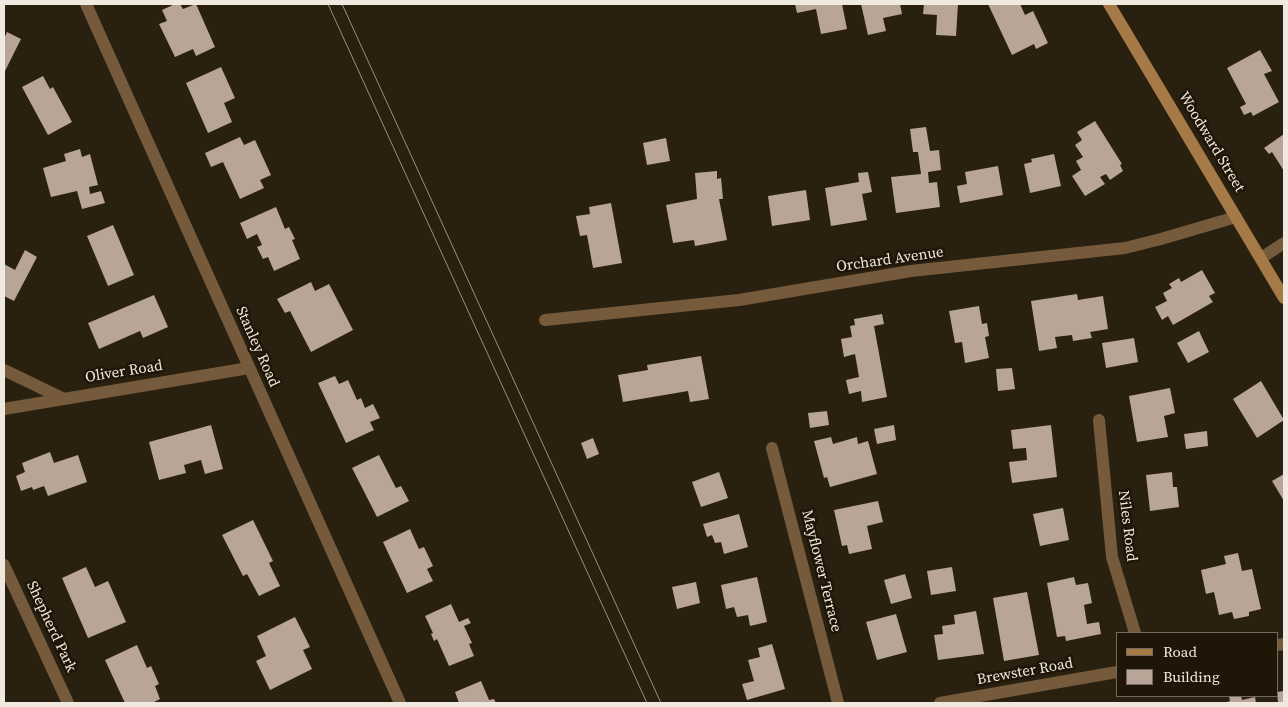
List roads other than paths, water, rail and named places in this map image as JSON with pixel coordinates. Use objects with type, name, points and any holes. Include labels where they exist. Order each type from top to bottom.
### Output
[{"type":"street","name":"Stanley Road","points":[[86,4],[400,703]]},
{"type":"street","name":"Woodward Street","points":[[1109,4],[1284,298]]},
{"type":"street","name":"Orchard Avenue","points":[[545,320],[739,300],[911,271],[1125,248],[1236,217]]},
{"type":"street","points":[[1261,258],[1284,243]]},
{"type":"street","name":"Oliver Road","points":[[4,409],[249,368]]},
{"type":"street","points":[[4,370],[64,399]]},
{"type":"street","name":"Niles Road","points":[[1099,420],[1112,557],[1135,632]]},
{"type":"street","name":"Mayflower Terrace","points":[[772,448],[838,703]]},
{"type":"street","name":"Shepherd Park","points":[[4,565],[68,703]]},
{"type":"street","name":"Brewster Road","points":[[940,703],[1116,672]]},
{"type":"tram line","points":[[328,4],[647,703]]},
{"type":"tram line","points":[[342,4],[661,703]]}]
